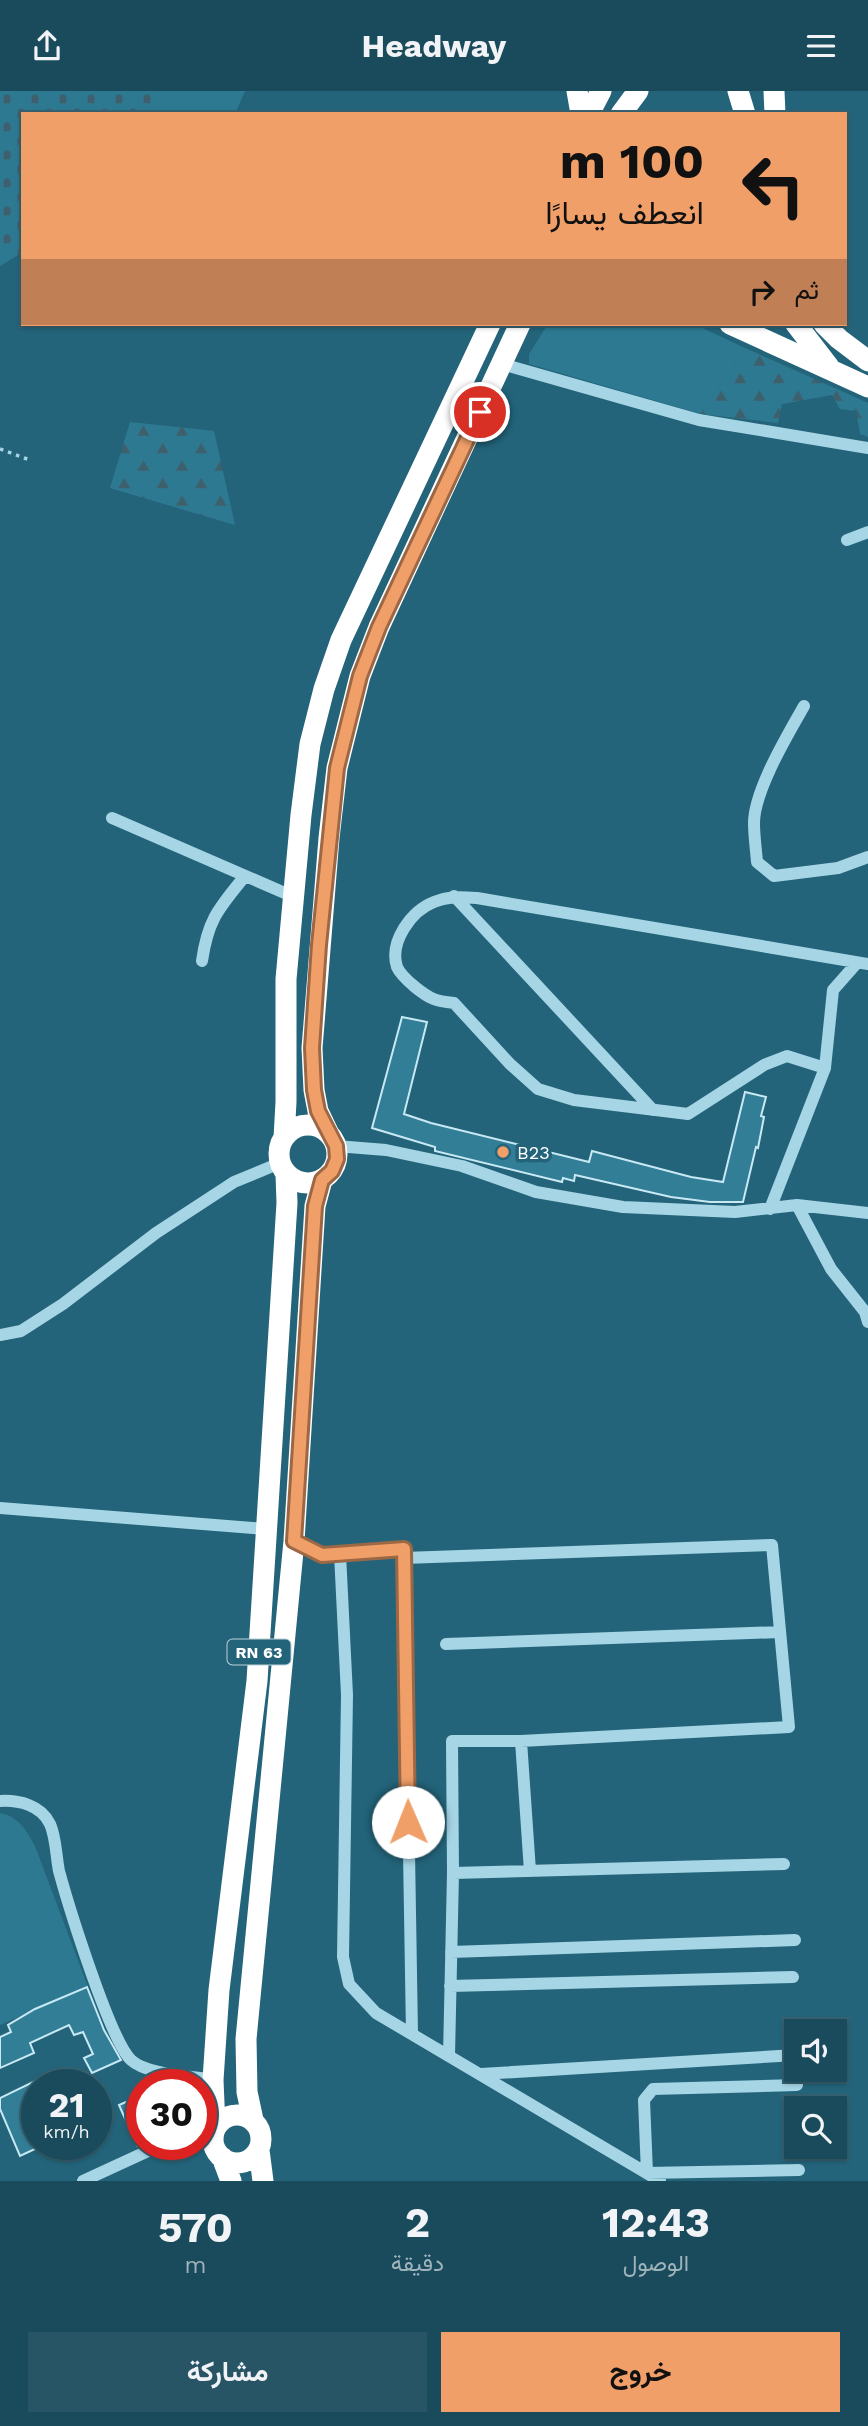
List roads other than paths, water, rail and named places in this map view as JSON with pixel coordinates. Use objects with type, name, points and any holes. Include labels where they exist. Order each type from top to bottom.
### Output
[{"type":"highway","points":[[577,91],[584,112]]},
{"type":"highway","points":[[586,112],[592,91]]},
{"type":"highway","points":[[586,112],[601,91]]},
{"type":"highway","points":[[622,112],[638,91]]},
{"type":"highway","points":[[737,91],[744,112]]},
{"type":"highway","points":[[774,91],[775,112]]},
{"type":"highway","name":"RN 63","points":[[214,2069],[219,1990],[257,1681],[288,1203],[279,1150],[284,1138],[286,1102],[286,979],[310,744],[324,689],[341,640],[489,326]]},
{"type":"highway","points":[[734,326],[868,387]]},
{"type":"highway","points":[[798,326],[833,372]]},
{"type":"highway","points":[[826,326],[868,361]]},
{"type":"highway","points":[[332,1140],[318,1111],[312,1048],[319,945],[337,768],[360,676],[379,627],[516,333]]},
{"type":"highway","points":[[284,1138],[293,1129],[306,1125],[318,1127],[332,1140]]},
{"type":"highway","name":"RN 63","points":[[264,2181],[259,2150],[260,2129],[253,2120],[247,2092],[246,2039],[294,1541],[315,1206],[322,1180],[332,1171],[337,1159],[332,1140]]},
{"type":"highway","points":[[283,1169],[297,1182],[310,1184],[322,1180]]},
{"type":"highway","points":[[217,2135],[233,2115],[244,2115],[253,2120]]},
{"type":"highway","points":[[217,2145],[232,2162],[252,2158],[259,2150]]},
{"type":"highway","name":"RN 63","points":[[217,2149],[231,2181]]},
{"type":"street","points":[[502,364],[699,420],[868,448]]},
{"type":"street","points":[[847,540],[868,532]]},
{"type":"street","points":[[804,706],[759,799],[754,821],[757,862],[774,876],[838,868],[868,857]]},
{"type":"street","points":[[112,818],[294,897]]},
{"type":"street","points":[[202,961],[205,939],[216,912],[245,876]]},
{"type":"street","points":[[454,896],[653,1110]]},
{"type":"street","points":[[825,1068],[787,1056],[764,1065],[688,1114],[574,1100],[538,1089],[510,1065],[454,1003],[433,1001],[398,970],[395,952],[401,935],[416,913],[433,902],[454,896],[862,964]]},
{"type":"street","points":[[770,1209],[825,1068],[833,990],[862,964]]},
{"type":"street","points":[[332,1140],[462,1166],[536,1192],[623,1206],[735,1212],[797,1205],[868,1213]]},
{"type":"street","points":[[0,1335],[21,1331],[63,1304],[156,1233],[234,1182],[283,1169]]},
{"type":"street","points":[[797,1205],[831,1269],[865,1312],[868,1322]]},
{"type":"street","points":[[0,1508],[266,1529]]},
{"type":"street","points":[[294,1541],[322,1555],[404,1549],[412,2034]]},
{"type":"street","points":[[404,1558],[772,1545],[789,1727],[522,1741],[452,1741],[453,1873],[449,2056]]},
{"type":"street","points":[[340,1554],[347,1695],[344,1957],[349,1984],[376,2013],[660,2181]]},
{"type":"street","points":[[446,1644],[780,1632]]},
{"type":"street","points":[[522,1741],[530,1871]]},
{"type":"street","points":[[0,1801],[33,1805],[50,1822],[60,1871],[95,1980],[117,2037],[131,2060],[148,2069]]},
{"type":"street","points":[[453,1873],[784,1864]]},
{"type":"street","points":[[451,1952],[794,1940]]},
{"type":"street","points":[[450,1986],[793,1977]]},
{"type":"street","points":[[481,2074],[784,2056]]},
{"type":"street","points":[[647,2173],[644,2100],[653,2088],[797,2085]]},
{"type":"street","points":[[83,2181],[128,2160]]},
{"type":"street","points":[[647,2173],[799,2170]]},
{"type":"place","name":"B23","points":[[503,1152]]}]
